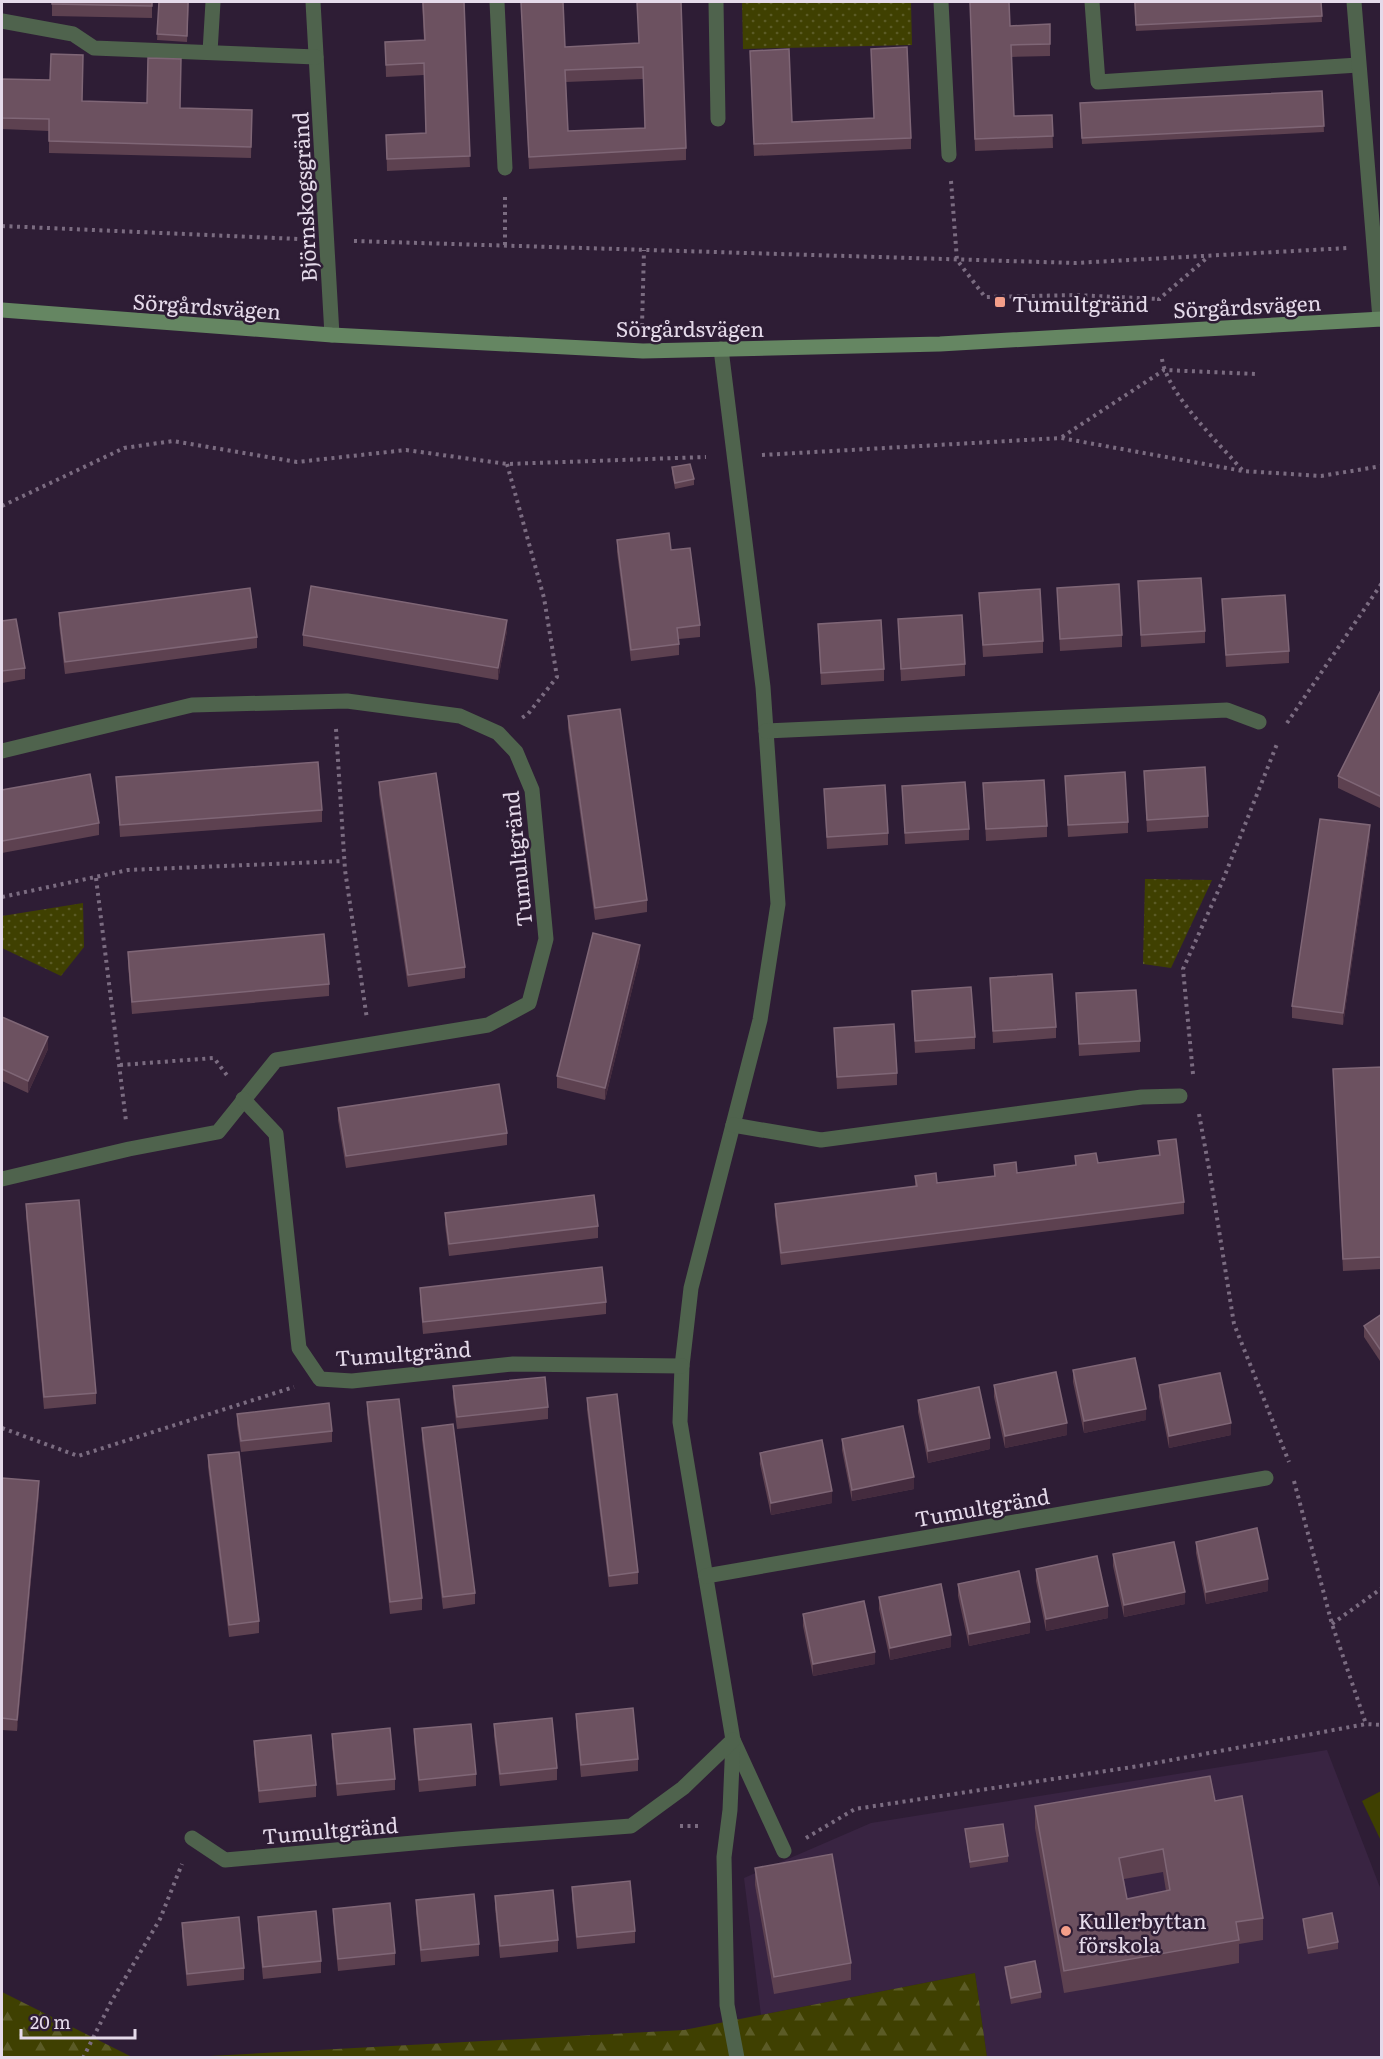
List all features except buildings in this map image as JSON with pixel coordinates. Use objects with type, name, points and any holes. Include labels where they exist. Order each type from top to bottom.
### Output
[{"type":"street","points":[[210,52],[213,2]]},
{"type":"street","name":"Björnskogsgränd","points":[[313,2],[332,335]]},
{"type":"street","points":[[497,2],[506,168]]},
{"type":"street","points":[[716,2],[718,119]]},
{"type":"street","points":[[941,2],[949,155]]},
{"type":"street","points":[[1092,2],[1098,82],[1358,65]]},
{"type":"street","name":"Sörgårdsvägen","points":[[2,310],[332,335],[643,351],[940,344],[1381,319],[1373,247],[1354,2]]},
{"type":"street","points":[[2,21],[73,34],[94,48],[316,57]]},
{"type":"street","points":[[721,349],[763,687],[778,904],[760,1020],[691,1288],[682,1366],[680,1422],[733,1740],[730,1810],[724,1857],[727,2005],[737,2058]]},
{"type":"street","name":"Tumultgränd","points":[[2,751],[192,705],[347,701],[460,716],[498,733],[516,752],[532,790],[546,939],[528,1004],[488,1026],[276,1060],[218,1132],[129,1149],[2,1179]]},
{"type":"street","points":[[766,731],[1227,710],[1259,722]]},
{"type":"street","points":[[733,1125],[821,1140],[1142,1097],[1180,1096]]},
{"type":"street","name":"Tumultgränd","points":[[243,1099],[276,1134],[298,1348],[320,1379],[352,1381],[513,1364],[682,1366]]},
{"type":"street","name":"Tumultgränd","points":[[706,1576],[1266,1478]]},
{"type":"street","points":[[733,1740],[784,1851]]},
{"type":"street","name":"Tumultgränd","points":[[192,1838],[225,1860],[458,1839],[631,1827],[683,1788],[733,1740]]},
{"type":"path","points":[[949,155],[957,260],[985,297],[1076,295],[1159,299],[1208,257]]},
{"type":"path","points":[[505,245],[506,168]]},
{"type":"path","points":[[2,226],[327,240],[1075,263],[1373,247]]},
{"type":"path","points":[[643,351],[644,250]]},
{"type":"path","points":[[1159,299],[1158,331],[1164,370],[1185,404],[1243,471]]},
{"type":"path","points":[[1061,438],[1164,370],[1256,374]]},
{"type":"path","points":[[2,506],[124,448],[173,441],[297,462],[406,450],[507,464],[734,456],[1061,438],[1243,471],[1321,476],[1382,466]]},
{"type":"path","points":[[498,733],[528,714],[557,677],[544,598],[507,464]]},
{"type":"path","points":[[1286,725],[1382,583]]},
{"type":"path","points":[[334,702],[344,861],[371,1044]]},
{"type":"path","points":[[1193,1080],[1183,969],[1223,880],[1281,735]]},
{"type":"path","points":[[2,897],[128,870],[344,861]]},
{"type":"path","points":[[96,878],[129,1149]]},
{"type":"path","points":[[120,1065],[214,1058],[243,1099]]},
{"type":"path","points":[[1197,1103],[1234,1324],[1289,1463]]},
{"type":"path","points":[[2,1428],[78,1456],[320,1379]]},
{"type":"path","points":[[1292,1474],[1332,1624],[1366,1724]]},
{"type":"path","points":[[1332,1624],[1382,1588]]},
{"type":"path","points":[[784,1851],[855,1809],[1139,1766],[1366,1724],[1382,1725]]},
{"type":"path","points":[[83,2058],[111,2002],[160,1919],[192,1838]]},
{"type":"shaded area","name":"Kullerbyttan förskola","points":[[1327,1750],[1381,1890],[1381,2057],[987,2057],[975,1973],[761,2015],[744,1878],[871,1823]]},
{"type":"green space","points":[[742,2],[911,2],[912,45],[743,49]]},
{"type":"green space","points":[[1145,879],[1212,880],[1171,968],[1143,964]]},
{"type":"green space","points":[[83,903],[84,947],[61,976],[2,948],[2,916]]},
{"type":"green space","points":[[1381,1791],[1381,1841],[1362,1801]]},
{"type":"green space","points":[[975,1973],[987,2057],[174,2058],[684,2030]]},
{"type":"green space","points":[[2,1992],[132,2057],[2,2057]]},
{"type":"place","name":"Tumultgränd","points":[[1000,302]]},
{"type":"place","name":"Kullerbyttan förskola","points":[[1066,1931]]}]
